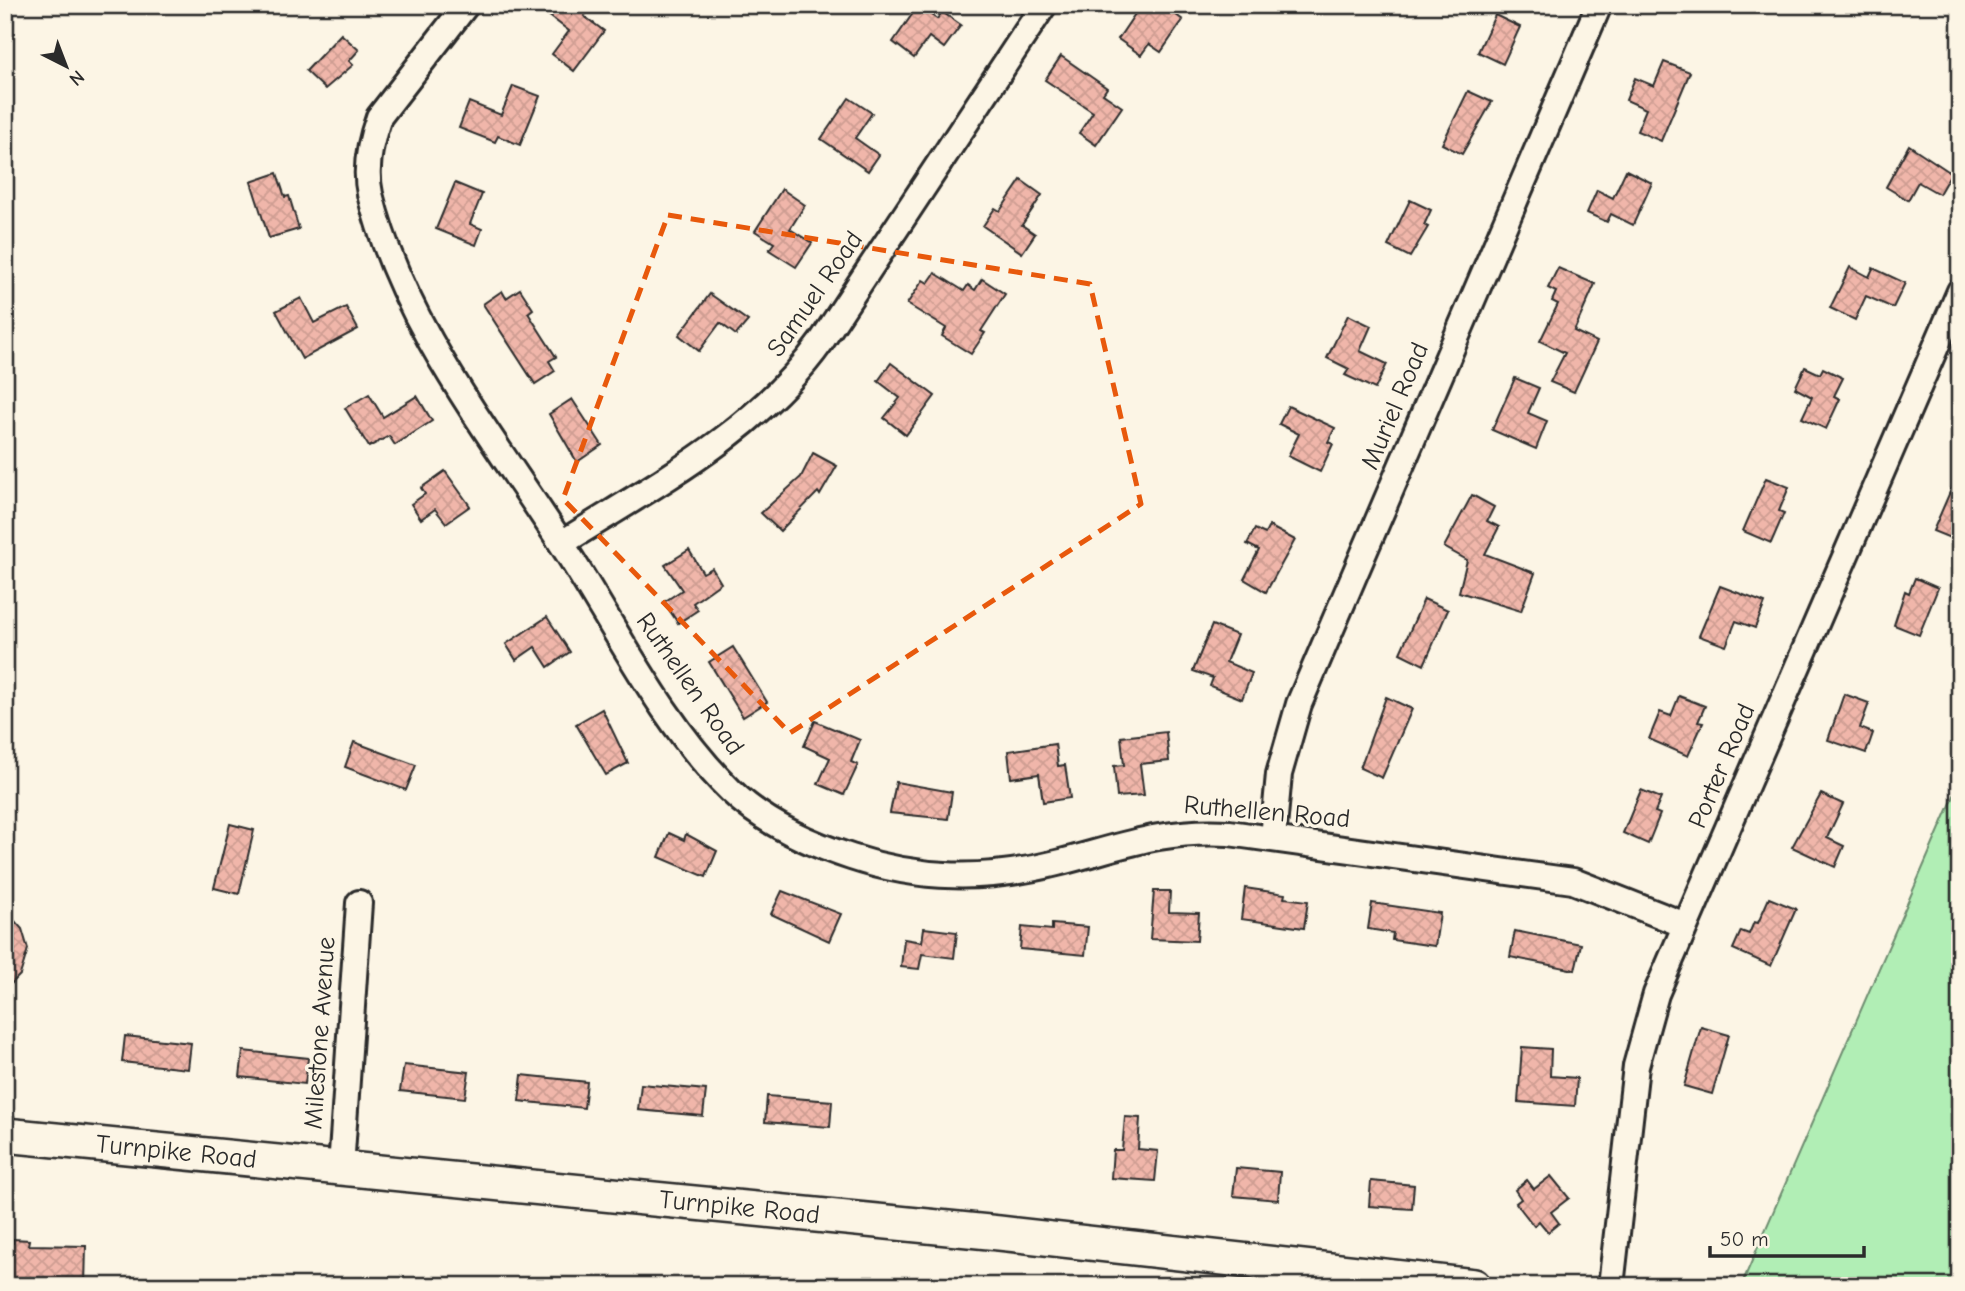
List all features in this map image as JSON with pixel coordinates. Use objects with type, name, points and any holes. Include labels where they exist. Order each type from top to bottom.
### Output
[{"type":"main road","name":"Turnpike Road","points":[[5,1135],[999,1233],[1474,1286]]},
{"type":"street","name":"Ruthellen Road","points":[[466,5],[379,117],[369,153],[370,191],[396,268],[418,316],[685,738],[746,806],[815,844],[886,867],[953,877],[1022,871],[1173,833],[1198,831],[1273,838],[1573,880],[1685,925]]},
{"type":"street","name":"Samuel Road","points":[[562,543],[737,430],[795,376],[821,342],[1044,5]]},
{"type":"street","name":"Muriel Road","points":[[1273,838],[1279,774],[1299,704],[1599,5]]},
{"type":"street","name":"Porter Road","points":[[1611,1286],[1626,1139],[1642,1037],[1685,925],[1960,291]]},
{"type":"street","name":"Milestone Avenue","points":[[341,1168],[359,903]]},
{"type":"highlighted area","points":[[668,215],[1090,284],[1141,504],[790,733],[563,499]]},
{"type":"green space","points":[[1960,782],[1960,1286],[1741,1286]]},
{"type":"building","points":[[535,5],[592,5],[584,16],[604,31],[574,71],[552,54],[569,31]]},
{"type":"building","points":[[1141,5],[1177,5],[1172,12],[1183,20],[1161,52],[1149,44],[1141,55],[1118,39]]},
{"type":"building","points":[[918,6],[937,19],[942,12],[961,25],[944,48],[929,37],[914,58],[893,42]]},
{"type":"building","points":[[1495,15],[1520,27],[1503,64],[1478,52]]},
{"type":"building","points":[[341,34],[359,50],[349,61],[353,65],[325,89],[306,71]]},
{"type":"building","points":[[1061,56],[1107,88],[1103,94],[1122,107],[1096,145],[1079,133],[1093,112],[1045,80]]},
{"type":"building","points":[[1664,62],[1690,72],[1661,141],[1637,131],[1646,109],[1626,100],[1635,78],[1654,86]]},
{"type":"building","points":[[513,86],[540,96],[520,145],[498,136],[495,142],[459,128],[469,102],[501,115]]},
{"type":"building","points":[[1468,91],[1492,102],[1462,154],[1442,144]]},
{"type":"building","points":[[849,98],[872,113],[855,138],[879,155],[868,171],[821,139]]},
{"type":"building","points":[[1909,145],[1951,173],[1939,194],[1918,182],[1908,200],[1886,187]]},
{"type":"building","points":[[1626,170],[1652,183],[1633,225],[1611,214],[1607,222],[1587,213],[1597,190],[1613,198]]},
{"type":"building","points":[[277,173],[285,197],[289,196],[299,229],[269,238],[251,182]]},
{"type":"building","points":[[1021,180],[1042,195],[1022,225],[1035,234],[1022,253],[983,226],[995,208],[1000,211]]},
{"type":"building","points":[[455,183],[482,194],[470,224],[482,229],[476,245],[436,229]]},
{"type":"building","points":[[782,189],[805,205],[790,229],[812,243],[796,267],[769,250],[774,243],[755,231]]},
{"type":"building","points":[[1410,200],[1431,210],[1424,225],[1428,227],[1410,257],[1388,246]]},
{"type":"building","points":[[1850,267],[1869,277],[1873,268],[1905,283],[1893,308],[1866,296],[1855,320],[1830,308]]},
{"type":"building","points":[[1558,268],[1595,284],[1574,331],[1597,342],[1574,392],[1550,382],[1565,353],[1540,341],[1558,304],[1552,301],[1556,292],[1548,288]]},
{"type":"building","points":[[935,273],[964,291],[968,285],[975,290],[982,279],[1005,294],[981,331],[985,333],[971,354],[942,336],[946,328],[907,304],[923,280],[928,283]]},
{"type":"building","points":[[520,289],[533,309],[528,313],[556,357],[549,361],[555,371],[535,384],[483,304],[502,291],[506,298]]},
{"type":"building","points":[[710,294],[748,321],[736,335],[720,323],[699,351],[679,335]]},
{"type":"building","points":[[301,298],[314,323],[346,307],[358,329],[302,359],[276,311]]},
{"type":"building","points":[[1348,315],[1371,326],[1360,351],[1387,364],[1375,389],[1345,375],[1349,369],[1327,358]]},
{"type":"building","points":[[891,363],[935,396],[906,435],[884,418],[900,398],[878,381]]},
{"type":"building","points":[[1805,367],[1820,374],[1823,368],[1843,378],[1834,396],[1840,399],[1826,429],[1802,418],[1812,397],[1795,388]]},
{"type":"building","points":[[1515,378],[1539,388],[1528,413],[1547,421],[1536,449],[1492,430]]},
{"type":"building","points":[[369,394],[383,417],[417,396],[432,421],[395,445],[389,436],[369,447],[345,408]]},
{"type":"building","points":[[572,399],[602,445],[577,462],[549,414]]},
{"type":"building","points":[[1288,406],[1335,428],[1328,442],[1333,444],[1320,472],[1288,456],[1299,434],[1279,424]]},
{"type":"building","points":[[813,453],[837,466],[820,495],[818,492],[780,531],[761,513],[801,477]]},
{"type":"building","points":[[1960,469],[1960,542],[1933,531]]},
{"type":"building","points":[[445,471],[470,506],[446,523],[435,509],[421,519],[411,504],[425,494],[421,488]]},
{"type":"building","points":[[1766,478],[1789,487],[1779,511],[1784,513],[1771,543],[1743,531]]},
{"type":"building","points":[[1472,495],[1494,507],[1487,521],[1499,527],[1485,554],[1535,573],[1521,611],[1459,592],[1467,560],[1444,547]]},
{"type":"building","points":[[1269,526],[1295,540],[1266,592],[1244,579],[1259,550],[1247,544],[1255,529],[1265,534]]},
{"type":"building","points":[[689,550],[703,573],[712,568],[721,583],[693,603],[698,610],[678,623],[664,602],[682,590],[665,565]]},
{"type":"building","points":[[1915,578],[1938,588],[1919,635],[1894,625],[1905,591],[1909,593]]},
{"type":"building","points":[[1720,586],[1765,603],[1755,628],[1736,621],[1726,646],[1699,636]]},
{"type":"building","points":[[1424,599],[1448,610],[1424,665],[1400,653]]},
{"type":"building","points":[[547,617],[570,652],[548,667],[535,647],[516,660],[506,644]]},
{"type":"building","points":[[1212,625],[1237,635],[1226,662],[1252,673],[1242,699],[1210,686],[1213,678],[1193,671]]},
{"type":"building","points":[[733,647],[767,702],[743,717],[709,662]]},
{"type":"building","points":[[1844,694],[1869,703],[1860,728],[1873,733],[1866,753],[1828,740]]},
{"type":"building","points":[[1679,696],[1705,706],[1698,722],[1703,723],[1688,756],[1649,739],[1660,712],[1671,716]]},
{"type":"building","points":[[1386,697],[1412,709],[1382,778],[1360,768]]},
{"type":"building","points":[[602,709],[628,763],[606,775],[576,724]]},
{"type":"building","points":[[815,721],[860,740],[851,762],[858,765],[844,795],[818,784],[830,758],[804,746]]},
{"type":"building","points":[[1166,732],[1169,761],[1140,764],[1144,795],[1117,797],[1114,766],[1124,765],[1121,737]]},
{"type":"building","points":[[354,742],[416,765],[406,790],[345,767]]},
{"type":"building","points":[[1055,744],[1058,766],[1065,765],[1070,798],[1043,802],[1039,774],[1011,778],[1008,751]]},
{"type":"building","points":[[896,782],[952,792],[948,819],[890,813]]},
{"type":"building","points":[[1641,790],[1661,798],[1655,812],[1660,814],[1648,844],[1623,833]]},
{"type":"building","points":[[1821,794],[1843,804],[1827,838],[1844,846],[1835,867],[1792,847]]},
{"type":"building","points":[[230,824],[254,830],[239,894],[214,888]]},
{"type":"building","points":[[669,833],[684,840],[686,834],[717,851],[706,877],[659,857]]},
{"type":"building","points":[[1245,888],[1285,894],[1284,898],[1308,901],[1304,928],[1241,919]]},
{"type":"building","points":[[782,891],[841,914],[829,941],[771,914]]},
{"type":"building","points":[[1154,891],[1170,891],[1169,912],[1199,913],[1197,941],[1150,939]]},
{"type":"building","points":[[1769,898],[1796,909],[1771,966],[1733,949],[1741,931],[1749,934],[1754,922],[1758,923]]},
{"type":"building","points":[[1372,903],[1440,913],[1435,946],[1392,940],[1393,933],[1368,929]]},
{"type":"building","points":[[5,910],[22,929],[28,949],[20,975],[5,990]]},
{"type":"building","points":[[1052,924],[1088,927],[1085,955],[1020,949],[1022,927],[1052,930]]},
{"type":"building","points":[[924,928],[957,932],[954,958],[922,954],[919,969],[901,967],[904,939],[922,942]]},
{"type":"building","points":[[1515,931],[1581,944],[1575,970],[1510,957]]},
{"type":"building","points":[[1701,1027],[1729,1035],[1712,1094],[1684,1086]]},
{"type":"building","points":[[125,1036],[191,1043],[188,1069],[122,1062]]},
{"type":"building","points":[[1522,1047],[1551,1049],[1550,1076],[1577,1078],[1575,1106],[1518,1102]]},
{"type":"building","points":[[243,1051],[308,1058],[305,1084],[240,1077]]},
{"type":"building","points":[[404,1065],[469,1072],[465,1098],[400,1091]]},
{"type":"building","points":[[522,1075],[587,1082],[584,1108],[519,1101]]},
{"type":"building","points":[[641,1084],[706,1090],[703,1116],[638,1110]]},
{"type":"building","points":[[767,1096],[832,1101],[830,1127],[765,1122]]},
{"type":"building","points":[[1125,1117],[1140,1118],[1138,1149],[1158,1151],[1155,1181],[1111,1178],[1113,1150],[1122,1150]]},
{"type":"building","points":[[1236,1168],[1280,1172],[1278,1200],[1233,1196]]},
{"type":"building","points":[[1551,1176],[1569,1198],[1551,1212],[1559,1223],[1548,1232],[1539,1221],[1534,1226],[1516,1203],[1521,1199],[1515,1190],[1527,1180],[1534,1189]]},
{"type":"building","points":[[1371,1181],[1414,1185],[1412,1209],[1369,1206]]},
{"type":"building","points":[[13,1239],[29,1240],[28,1245],[86,1246],[85,1286],[5,1286],[5,1243],[13,1243]]}]
